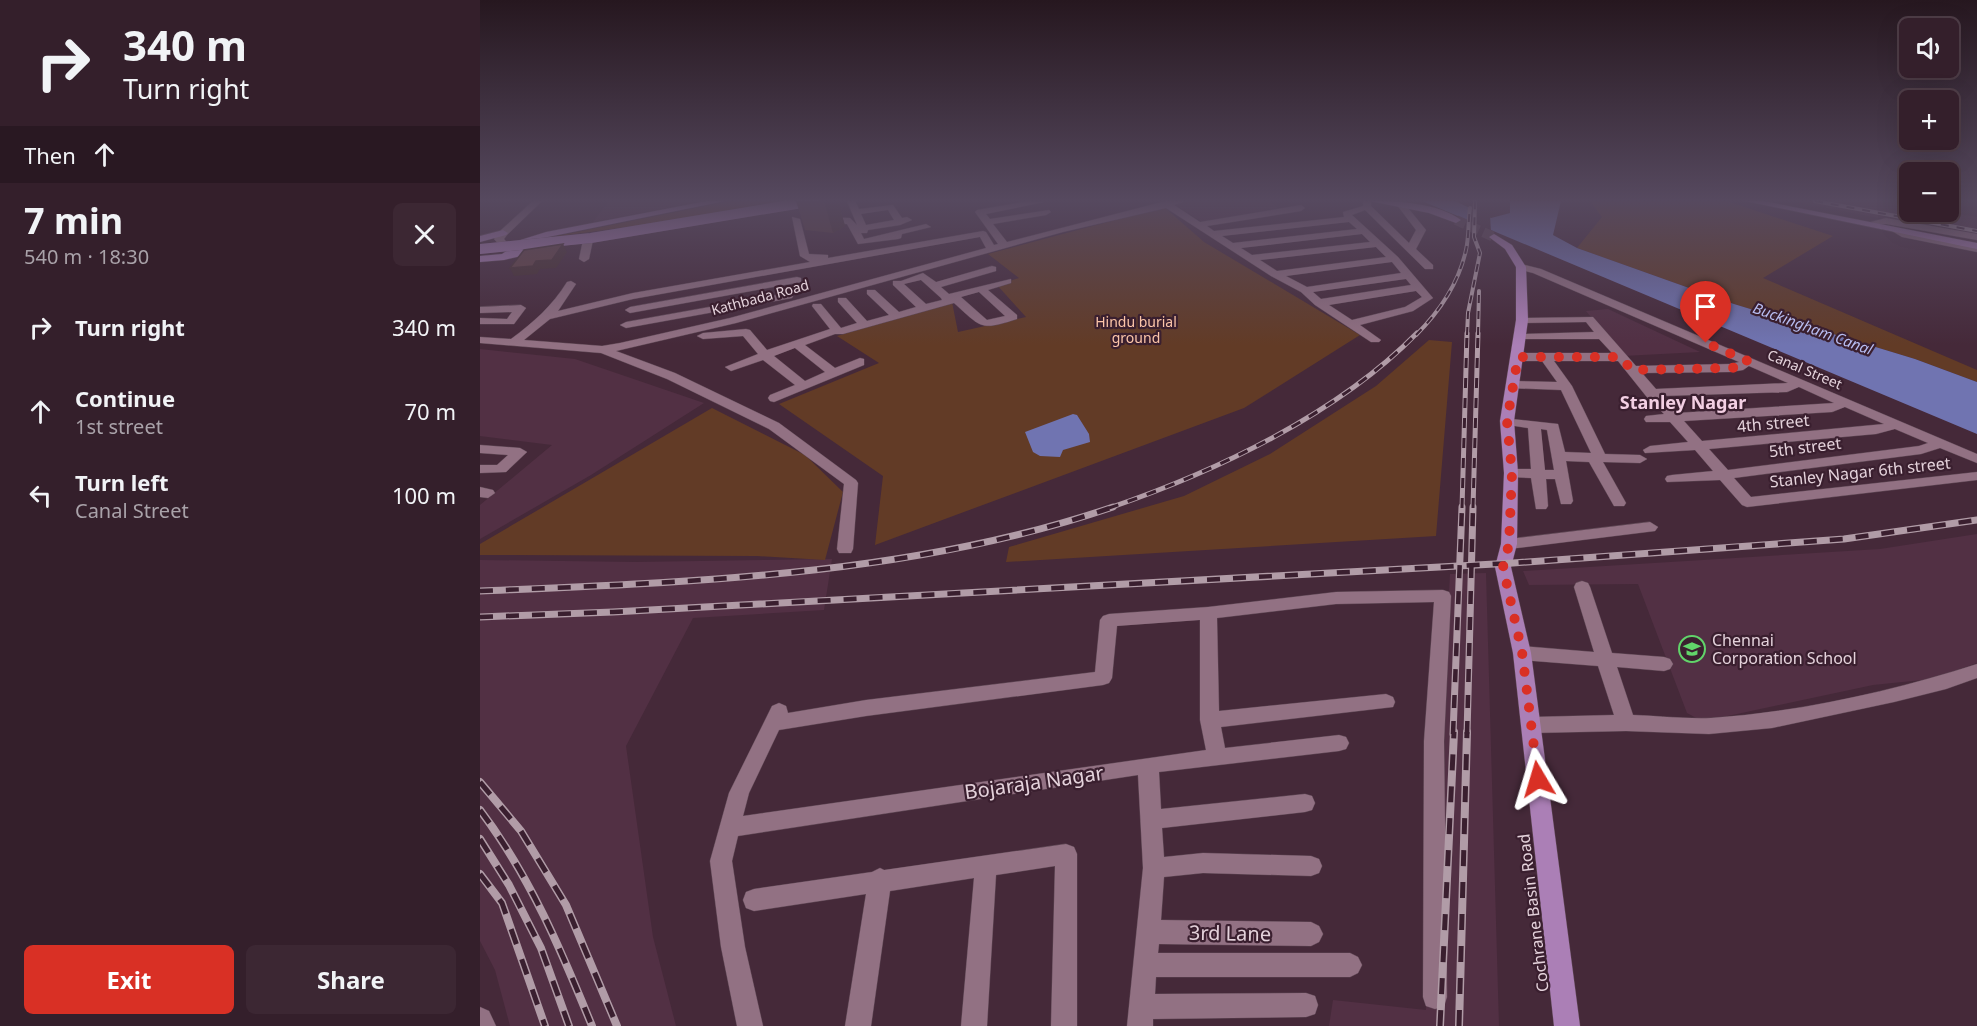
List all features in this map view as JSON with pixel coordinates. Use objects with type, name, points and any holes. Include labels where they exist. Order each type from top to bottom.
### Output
[{"type":"main road","points":[[480,249],[498,258]]},
{"type":"main road","points":[[480,268],[498,258],[505,249]]},
{"type":"main road","points":[[1510,249],[1521,267]]},
{"type":"main road","name":"Cochrane Basin Road","points":[[1521,267],[1522,320],[1507,421],[1512,473],[1509,544],[1503,567],[1522,652],[1567,1026]]},
{"type":"street","points":[[584,259],[586,249]]},
{"type":"street","points":[[806,249],[806,256],[809,258],[847,253],[855,249]]},
{"type":"street","points":[[550,316],[633,296],[901,249]]},
{"type":"street","name":"Kathbada Road","points":[[480,340],[602,350],[620,347],[667,336],[796,298],[988,249]]},
{"type":"street","points":[[1236,249],[1305,290],[1319,303],[1375,340]]},
{"type":"street","points":[[1252,258],[1334,249]]},
{"type":"street","points":[[1345,320],[1428,298],[1383,249]]},
{"type":"street","points":[[1411,249],[1429,267]]},
{"type":"street","points":[[1275,274],[1394,259]]},
{"type":"street","name":"Canal Street","points":[[1521,267],[1537,271],[1977,459]]},
{"type":"street","points":[[626,325],[796,298],[796,268]]},
{"type":"street","points":[[933,286],[992,269]]},
{"type":"street","points":[[1305,290],[1409,275]]},
{"type":"street","points":[[924,309],[897,283],[923,276],[933,286],[984,323],[990,324],[1013,317],[980,288]]},
{"type":"street","points":[[630,310],[796,280]]},
{"type":"street","points":[[731,367],[838,331],[924,309],[950,298],[1006,281]]},
{"type":"street","points":[[514,342],[550,316],[571,284]]},
{"type":"street","points":[[1319,303],[1419,287]]},
{"type":"street","points":[[871,292],[897,316]]},
{"type":"street","points":[[620,347],[633,296]]},
{"type":"street","points":[[842,300],[865,325]]},
{"type":"street","points":[[817,306],[838,331]]},
{"type":"street","points":[[480,310],[521,308],[510,322],[480,321]]},
{"type":"street","points":[[1522,320],[1589,319],[1650,393],[1724,475]]},
{"type":"street","points":[[667,336],[681,338],[746,332],[765,355],[804,386]]},
{"type":"street","points":[[1520,337],[1603,335]]},
{"type":"street","points":[[797,344],[834,373]]},
{"type":"street","points":[[602,350],[671,376],[774,426],[851,483],[845,549]]},
{"type":"street","points":[[1518,357],[1620,357]]},
{"type":"street","points":[[1546,358],[1566,386],[1619,503]]},
{"type":"street","points":[[1632,370],[1730,368],[1739,367],[1748,361]]},
{"type":"street","points":[[774,398],[860,362]]},
{"type":"street","points":[[1650,393],[1788,388],[1798,383]]},
{"type":"street","points":[[1512,385],[1566,386]]},
{"type":"street","points":[[1651,419],[1832,408],[1844,403]]},
{"type":"street","points":[[1507,421],[1554,427],[1566,501]]},
{"type":"street","points":[[1534,424],[1541,506]]},
{"type":"street","name":"4th street","points":[[1559,456],[1597,458],[1645,455],[1700,446],[1876,430],[1898,424]]},
{"type":"street","name":"5th street","points":[[1672,479],[1724,475],[1921,450],[1941,443]]},
{"type":"street","points":[[480,449],[520,452],[501,469],[480,469]]},
{"type":"street","points":[[1512,473],[1562,475]]},
{"type":"street","name":"Stanley Nagar 6th street","points":[[1724,475],[1747,502],[1977,476]]},
{"type":"street","points":[[1509,544],[1650,527]]},
{"type":"street","points":[[1582,587],[1626,723]]},
{"type":"street","points":[[750,1026],[733,947],[721,861],[739,794],[776,717],[1103,678],[1109,620],[1208,613],[1336,598],[1443,596],[1434,741],[1435,997]]},
{"type":"street","points":[[1208,613],[1210,720],[1217,758]]},
{"type":"street","points":[[1522,652],[1664,664]]},
{"type":"street","points":[[1532,725],[1626,723],[1709,726],[1772,720],[1894,695],[1946,682],[1977,671]]},
{"type":"street","points":[[1210,720],[1386,702]]},
{"type":"street","name":"Bojaraja Nagar","points":[[730,828],[1148,765],[1339,742]]},
{"type":"street","points":[[1148,765],[1153,819],[1154,868],[1141,1017],[1306,1005]]},
{"type":"street","points":[[1153,819],[1305,803]]},
{"type":"street","points":[[754,900],[880,879],[1066,854],[1064,1026]]},
{"type":"street","points":[[1154,868],[1203,863],[1311,866]]},
{"type":"street","points":[[974,1026],[986,864]]},
{"type":"street","points":[[858,1026],[880,879]]},
{"type":"street","name":"3rd Lane","points":[[1148,932],[1311,934]]},
{"type":"street","points":[[1144,965],[1350,965]]},
{"type":"street","points":[[480,1020],[483,1026]]},
{"type":"shaded area","points":[[1608,309],[1700,352],[1623,356],[1586,311]]},
{"type":"shaded area","points":[[480,349],[575,359],[704,403],[591,475],[480,539],[480,505],[552,445],[480,436]]},
{"type":"shaded area","points":[[1977,534],[1977,663],[1932,679],[1873,685],[1700,720],[1687,713],[1638,584],[1529,585],[1523,571],[1880,549]]},
{"type":"shaded area","points":[[832,559],[824,610],[693,618],[626,746],[653,937],[676,1026],[510,1026],[495,970],[480,941],[480,560],[635,562]]},
{"type":"shaded area","points":[[1486,573],[1499,1026],[1329,1026],[1333,1000],[1426,1010],[1450,574]]},
{"type":"green space","name":"Hindu burial ground","points":[[1007,249],[1216,249],[1360,335],[1244,408],[875,545],[883,476],[779,404],[879,363],[837,336],[952,302],[958,332],[1026,317],[997,285],[1019,278],[988,254]]},
{"type":"green space","points":[[1579,249],[1812,249],[1763,278],[1977,370],[1977,382],[1915,359],[1734,304]]},
{"type":"green space","points":[[1429,340],[1452,342],[1436,536],[1006,562],[1009,547],[1184,496],[1270,454],[1376,386]]},
{"type":"green space","points":[[712,408],[805,455],[843,492],[825,560],[757,556],[480,555],[480,544]]},
{"type":"water","points":[[1536,249],[1579,249],[1734,304],[1915,359],[1977,382],[1977,434]]},
{"type":"water","points":[[1073,414],[1077,415],[1089,434],[1090,442],[1063,450],[1060,457],[1040,456],[1033,452],[1025,432]]},
{"type":"building","points":[[560,249],[552,260],[536,261],[533,266],[510,268],[524,250]]},
{"type":"railway","points":[[1416,335],[1433,317],[1453,285],[1466,249]]},
{"type":"railway","points":[[1467,335],[1468,313],[1480,253],[1478,249]]},
{"type":"railway","points":[[1478,335],[1479,291]]},
{"type":"railway","points":[[1109,508],[1191,477],[1273,437],[1350,389],[1417,333]]},
{"type":"railway","points":[[1462,508],[1467,333]]},
{"type":"railway","points":[[1473,508],[1478,333]]},
{"type":"railway","points":[[480,591],[720,579],[880,562],[959,548],[1036,530],[1113,507]]},
{"type":"railway","points":[[1460,566],[1462,507]]},
{"type":"railway","points":[[1471,565],[1473,507]]},
{"type":"railway","points":[[1471,565],[1844,539],[1977,520]]},
{"type":"railway","points":[[1460,566],[1471,565]]},
{"type":"railway","points":[[1467,734],[1471,565]]},
{"type":"railway","points":[[480,617],[613,612],[1460,566]]},
{"type":"railway","points":[[1453,734],[1460,566]]},
{"type":"railway","points":[[1440,1026],[1454,732]]},
{"type":"railway","points":[[1459,1026],[1467,732]]},
{"type":"railway","points":[[480,782],[521,831],[566,905],[617,1026]]},
{"type":"railway","points":[[480,810],[529,887],[556,942],[592,1026]]},
{"type":"railway","points":[[480,839],[509,885],[541,948],[569,1026]]},
{"type":"railway","points":[[480,874],[502,903],[545,1026]]},
{"type":"place","name":"Chennai Corporation School","points":[[1692,649]]},
{"type":"district","name":"Stanley Nagar","points":[[1683,402]]},
{"type":"route","points":[[1538,779],[1522,652],[1503,567],[1509,544],[1512,473],[1507,421],[1518,357],[1620,357],[1632,370],[1730,368],[1739,367],[1748,361],[1706,343]]},
{"type":"water label","name":"Buckingham Canal","points":[[1813,328]]}]
